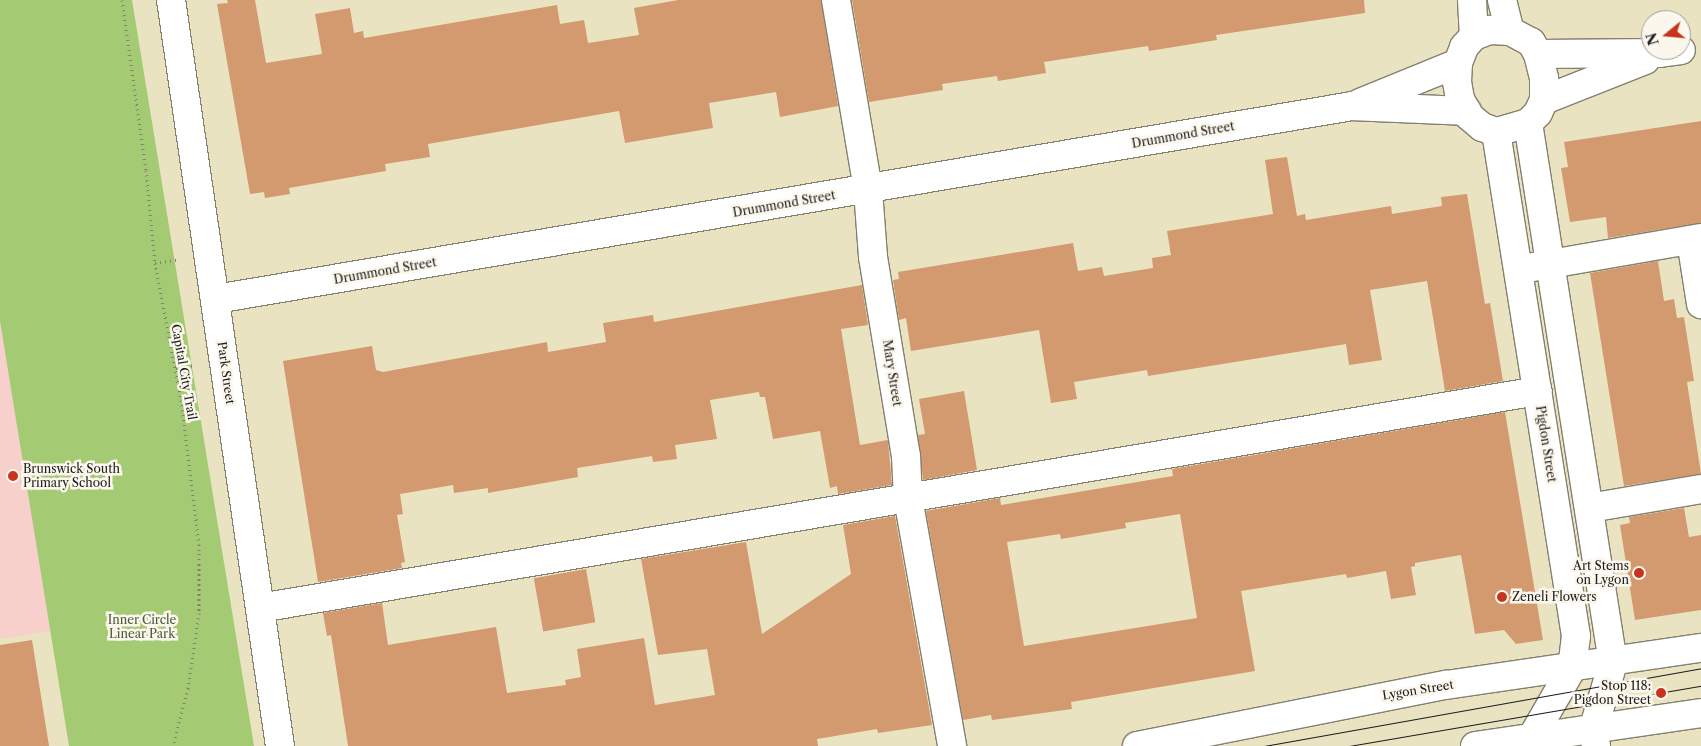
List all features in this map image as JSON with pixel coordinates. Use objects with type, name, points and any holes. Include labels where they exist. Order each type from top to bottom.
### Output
[{"type":"street","name":"Park Street","points":[[171,0],[280,746]]},
{"type":"street","name":"Mary Street","points":[[836,0],[868,190],[873,257],[906,456],[908,498],[952,746]]},
{"type":"street","points":[[1472,0],[1474,36]]},
{"type":"street","points":[[1502,0],[1510,30]]},
{"type":"street","points":[[1544,100],[1544,78],[1538,54],[1531,42],[1510,30],[1490,30],[1474,36],[1464,47],[1458,63],[1456,82],[1467,111],[1482,126],[1496,132],[1528,123],[1544,100],[1650,60]]},
{"type":"street","points":[[1538,54],[1641,52]]},
{"type":"street","name":"Drummond Street","points":[[216,299],[868,190],[1352,106],[1458,63]]},
{"type":"street","name":"Drummond Street","points":[[1352,106],[1467,111]]},
{"type":"street","points":[[1528,123],[1613,663],[1594,738]]},
{"type":"street","name":"Pigdon Street","points":[[1496,132],[1575,631],[1572,668],[1528,743]]},
{"type":"street","points":[[1517,269],[1696,239],[1701,304]]},
{"type":"street","points":[[260,608],[908,498],[1540,403],[1573,409]]},
{"type":"street","points":[[1589,508],[1701,489]]},
{"type":"street","name":"Lygon Street","points":[[1137,746],[1276,721],[1373,697],[1613,663],[1701,648]]},
{"type":"street","points":[[1475,746],[1594,738],[1701,713]]},
{"type":"path","name":"Capital City Trail","points":[[122,0],[146,170],[155,263],[181,400],[198,544],[199,613],[190,679],[173,746]]},
{"type":"shaded area","name":"Brunswick South Primary School","points":[[0,321],[51,631],[0,639]]},
{"type":"green space","name":"Inner Circle Linear Park","points":[[0,0],[132,0],[254,746],[69,746],[0,321]]},
{"type":"building","points":[[227,0],[255,0],[266,63],[322,54],[315,14],[350,8],[354,33],[363,31],[364,38],[557,5],[560,24],[584,20],[588,43],[639,35],[634,8],[678,0],[821,0],[838,106],[780,117],[776,92],[709,103],[713,128],[625,143],[619,111],[428,144],[430,157],[385,164],[386,171],[289,188],[290,194],[265,198],[264,192],[250,194],[217,4],[228,3]]},
{"type":"building","points":[[852,0],[1364,0],[1365,13],[1216,35],[1217,40],[1149,51],[1148,46],[1044,62],[1046,73],[998,81],[997,76],[942,84],[943,90],[869,102]]},
{"type":"building","points":[[1701,121],[1701,223],[1608,238],[1606,217],[1570,222],[1561,168],[1568,167],[1564,142]]},
{"type":"building","points":[[1287,157],[1297,216],[1305,214],[1306,220],[1391,206],[1392,214],[1442,206],[1441,197],[1467,194],[1485,304],[1490,303],[1503,381],[1445,391],[1427,281],[1370,290],[1382,360],[1349,365],[1346,344],[1148,376],[1147,370],[1074,382],[1077,399],[1051,403],[1039,330],[911,351],[906,318],[899,320],[893,280],[899,279],[898,272],[1073,243],[1078,271],[1102,267],[1104,276],[1153,268],[1152,258],[1171,255],[1167,231],[1273,214],[1265,160]]},
{"type":"building","points":[[1658,261],[1664,301],[1674,299],[1677,318],[1684,317],[1694,381],[1687,382],[1701,474],[1624,486],[1590,273]]},
{"type":"building","points":[[862,285],[868,325],[841,329],[860,445],[888,440],[892,485],[838,494],[837,486],[830,488],[820,431],[773,439],[765,397],[760,397],[759,392],[710,400],[717,439],[675,445],[677,459],[653,462],[652,456],[577,468],[578,477],[488,493],[488,488],[454,493],[453,485],[400,494],[403,514],[397,515],[405,562],[401,563],[402,568],[318,582],[283,361],[372,346],[376,370],[383,372],[547,342],[548,352],[606,342],[603,323],[653,315],[654,322]]},
{"type":"building","points":[[964,391],[977,470],[923,480],[918,435],[925,434],[919,399]]},
{"type":"building","points":[[1505,412],[1543,640],[1516,644],[1504,630],[1475,634],[1461,555],[1415,563],[1415,566],[1411,567],[1416,595],[1391,599],[1386,571],[1347,578],[1346,574],[1241,591],[1255,671],[1071,702],[1072,709],[992,720],[991,715],[963,720],[926,511],[1000,498],[1001,505],[1173,476],[1172,469]],"holes":[[[1180,514],[1197,618],[1024,646],[1007,542],[1060,534],[1061,539],[1126,528],[1125,523]]]},
{"type":"building","points":[[1684,508],[1689,537],[1701,535],[1701,610],[1635,620],[1620,525],[1630,523],[1629,517]]},
{"type":"building","points":[[895,516],[932,725],[878,733],[877,729],[817,739],[818,746],[348,746],[331,635],[327,636],[323,613],[382,603],[388,645],[496,627],[507,693],[566,685],[565,680],[581,677],[577,649],[644,638],[655,705],[715,695],[707,649],[658,655],[641,559],[746,542],[762,634],[851,574],[843,525]]},
{"type":"building","points":[[586,569],[595,622],[543,631],[534,578]]},
{"type":"building","points":[[32,640],[49,746],[0,746],[0,645]]},
{"type":"tram line","points":[[1264,746],[1701,668]]},
{"type":"tram line","points":[[1349,746],[1701,686]]},
{"type":"place","name":"Brunswick South Primary School","points":[[13,476]]},
{"type":"place","name":"Art Stems on Lygon","points":[[1639,573]]},
{"type":"place","name":"Zeneli Flowers","points":[[1502,597]]},
{"type":"place","name":"Stop 118: Pigdon Street","points":[[1661,693]]}]
